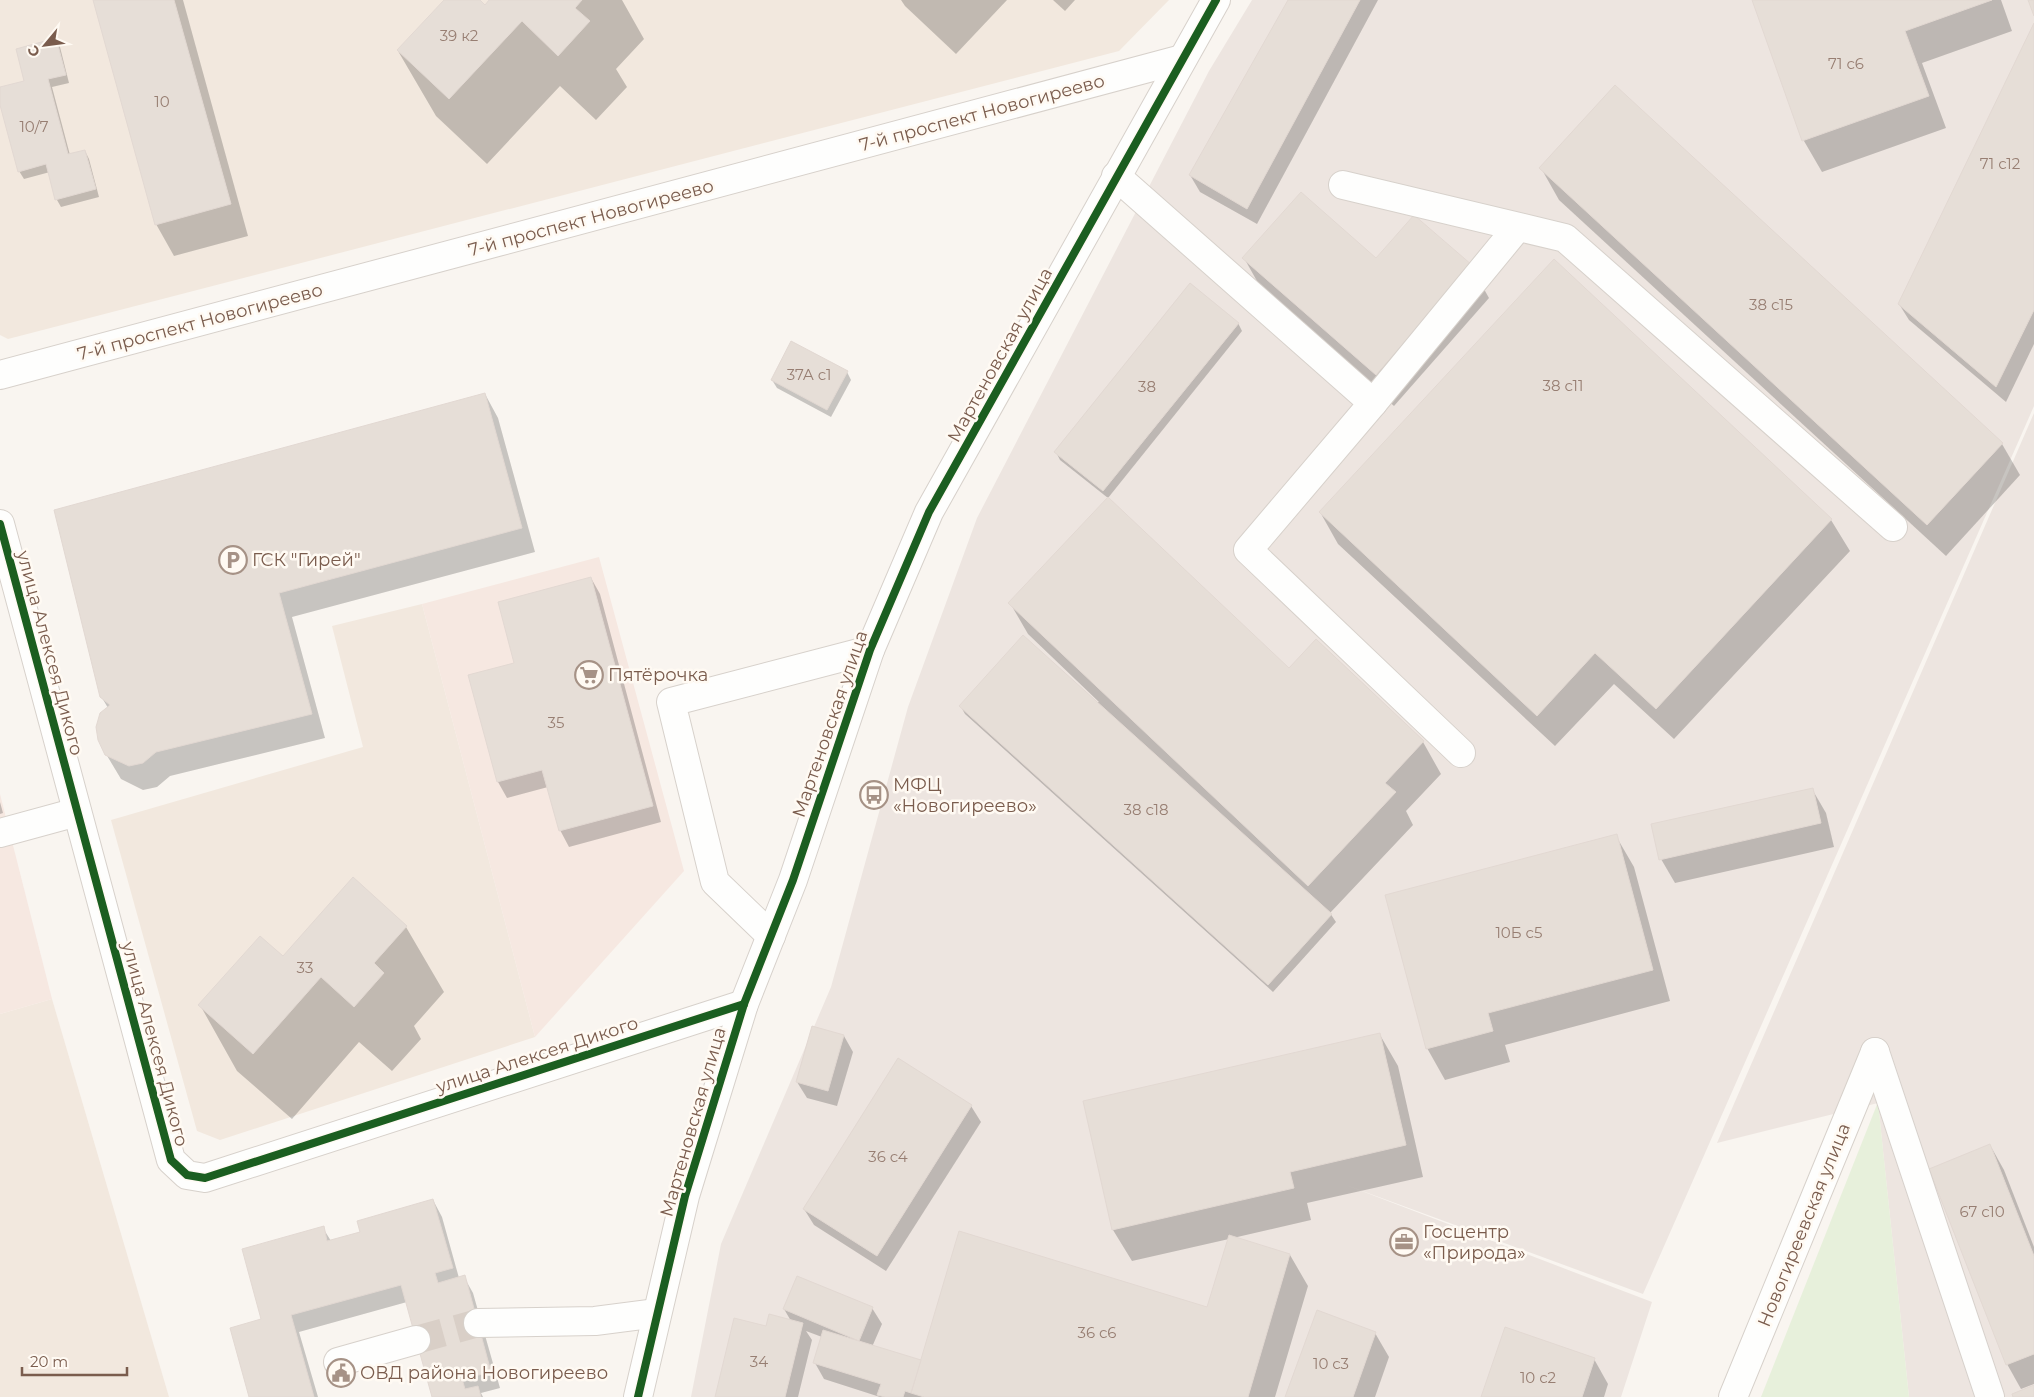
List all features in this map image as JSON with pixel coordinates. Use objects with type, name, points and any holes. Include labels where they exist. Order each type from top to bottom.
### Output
[{"type":"street","name":"Мартеновская улица","points":[[638,1397],[685,1196],[744,1004],[793,880],[870,650],[929,512],[1216,0]]},
{"type":"street","name":"7-й проспект Новогиреево","points":[[0,375],[1182,59]]},
{"type":"street","points":[[1116,176],[1373,404]]},
{"type":"street","points":[[1343,185],[1565,238],[1893,527]]},
{"type":"street","points":[[1461,753],[1248,550],[1373,404],[1517,228]]},
{"type":"street","name":"улица Алексея Дикого","points":[[0,524],[171,1160],[187,1175],[205,1178],[744,1004]]},
{"type":"street","points":[[771,936],[715,882],[671,702],[870,650]]},
{"type":"street","points":[[0,833],[77,812]]},
{"type":"street","name":"Новогиреевская улица","points":[[1733,1397],[1875,1052],[1990,1397]]},
{"type":"street","points":[[478,1323],[595,1321],[657,1313]]},
{"type":"street","points":[[338,1362],[416,1340]]},
{"type":"shaded area","points":[[0,0],[1169,0],[1119,51],[8,339],[0,335]]},
{"type":"shaded area","points":[[1252,0],[2034,0],[2034,406],[1643,1294],[1346,1185],[1652,1302],[1621,1397],[691,1397],[721,1244],[831,987],[908,707],[977,518],[1209,71]]},
{"type":"shaded area","points":[[2034,413],[2034,1397],[1909,1397],[1878,1103],[1717,1143]]},
{"type":"shaded area","points":[[599,557],[684,871],[535,1037],[422,604]]},
{"type":"shaded area","points":[[422,604],[535,1037],[220,1140],[197,1131],[111,820],[363,747],[332,626]]},
{"type":"shaded area","points":[[0,794],[52,999],[0,1014]]},
{"type":"shaded area","points":[[52,999],[169,1397],[0,1397],[0,1014]]},
{"type":"green space","points":[[1878,1102],[1909,1397],[1761,1397]]},
{"type":"building","points":[[93,0],[174,0],[231,204],[155,225]]},
{"type":"building","points":[[444,0],[480,0],[485,5],[489,0],[582,0],[575,8],[590,21],[558,56],[522,21],[449,99],[397,50]]},
{"type":"building","points":[[1288,0],[1360,0],[1247,209],[1189,175]]},
{"type":"building","points":[[1752,0],[1992,0],[1905,31],[1929,96],[1802,141]]},
{"type":"building","points":[[2028,0],[2034,0],[2034,16]]},
{"type":"building","points":[[2034,23],[2034,310],[1996,387],[1898,304]]},
{"type":"building","points":[[56,38],[66,75],[48,79],[68,154],[85,150],[96,189],[55,200],[46,164],[18,172],[0,105],[0,87],[24,81],[16,49]]},
{"type":"building","points":[[1615,85],[2003,443],[1927,525],[1539,168]]},
{"type":"building","points":[[1301,192],[1376,258],[1414,215],[1472,265],[1376,375],[1242,258]]},
{"type":"building","points":[[1554,259],[1832,519],[1656,709],[1595,653],[1537,716],[1319,512]]},
{"type":"building","points":[[1190,283],[1239,323],[1103,491],[1054,452]]},
{"type":"building","points":[[791,341],[848,371],[827,410],[771,380]]},
{"type":"building","name":"ГСК \"Гирей\"","points":[[485,393],[522,528],[279,593],[312,714],[156,752],[143,763],[129,766],[105,755],[98,740],[96,727],[100,713],[110,705],[100,697],[54,510]]},
{"type":"building","points":[[1108,497],[1289,668],[1316,639],[1424,741],[1385,783],[1396,792],[1308,886],[1008,603]]},
{"type":"building","points":[[591,577],[653,806],[559,831],[542,770],[497,782],[468,675],[514,663],[498,602]]},
{"type":"building","points":[[1023,635],[1332,914],[1268,985],[959,706]]},
{"type":"building","points":[[1813,788],[1821,823],[1659,860],[1651,824]]},
{"type":"building","points":[[1617,834],[1653,970],[1488,1013],[1493,1031],[1426,1049],[1385,895]]},
{"type":"building","points":[[353,877],[407,926],[374,963],[384,973],[354,1007],[321,977],[253,1054],[198,1005],[260,936],[283,956]]},
{"type":"building","points":[[812,1026],[844,1035],[828,1091],[796,1082]]},
{"type":"building","points":[[1380,1033],[1406,1145],[1290,1172],[1294,1188],[1112,1230],[1083,1101]]},
{"type":"building","points":[[898,1058],[972,1105],[877,1256],[803,1209]]},
{"type":"building","points":[[1990,1144],[2034,1256],[2034,1354],[2006,1365],[1929,1169]]},
{"type":"building","points":[[433,1199],[453,1268],[435,1273],[438,1283],[465,1275],[491,1372],[462,1379],[465,1389],[478,1386],[481,1397],[432,1397],[401,1285],[291,1315],[314,1397],[249,1397],[230,1328],[261,1319],[242,1249],[324,1226],[327,1241],[360,1232],[357,1221]]},
{"type":"building","points":[[959,1231],[1207,1307],[1229,1235],[1290,1254],[1248,1397],[924,1397],[911,1393]]},
{"type":"building","points":[[797,1276],[873,1307],[859,1341],[783,1309]]},
{"type":"building","points":[[1317,1310],[1376,1332],[1353,1397],[1285,1397]]},
{"type":"building","points":[[769,1314],[803,1323],[785,1397],[715,1397],[734,1318],[766,1326]]},
{"type":"building","points":[[1505,1327],[1595,1358],[1582,1397],[1481,1397]]},
{"type":"building","points":[[823,1330],[921,1360],[911,1393],[905,1391],[903,1397],[877,1395],[881,1384],[813,1363]]},
{"type":"building","points":[[2034,1385],[2034,1397],[2013,1397],[2012,1394]]},
{"type":"tunnel","points":[[416,1340],[478,1323]]},
{"type":"cycle path","points":[[638,1397],[685,1196],[744,1004],[793,880],[870,650],[929,512],[1216,0]]},
{"type":"cycle path","points":[[0,524],[171,1160],[187,1175],[205,1178],[744,1004]]},
{"type":"place","name":"ГСК \"Гирей\"","points":[[233,560]]},
{"type":"place","name":"Пятёрочка","points":[[589,675]]},
{"type":"place","name":"МФЦ «Новогиреево»","points":[[874,795]]},
{"type":"place","name":"Госцентр «Природа»","points":[[1404,1242]]},
{"type":"place","name":"ОВД района Новогиреево","points":[[341,1373]]}]
